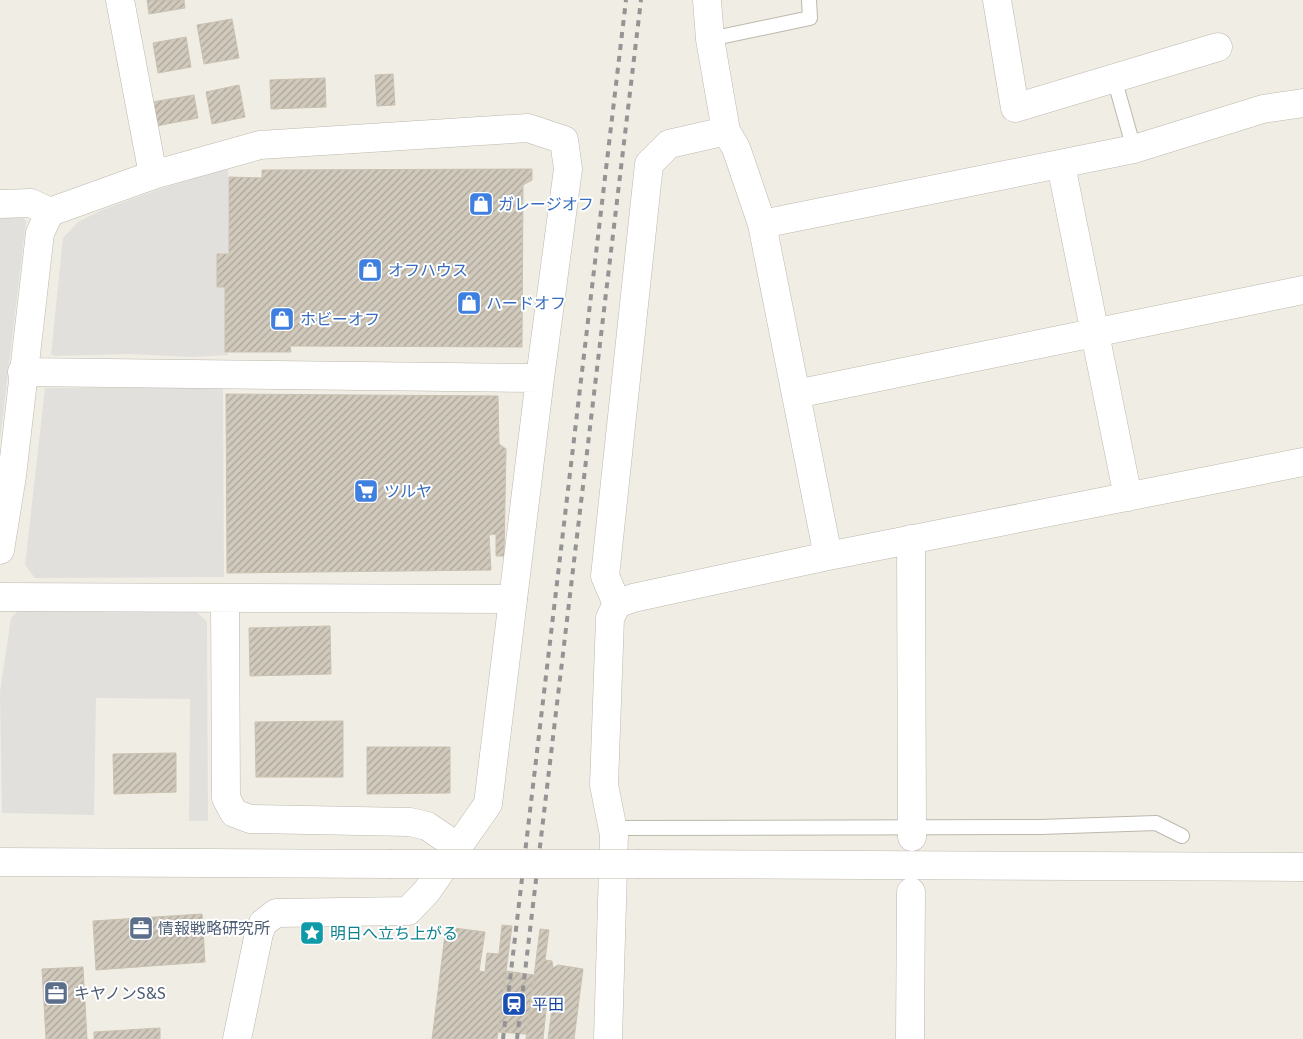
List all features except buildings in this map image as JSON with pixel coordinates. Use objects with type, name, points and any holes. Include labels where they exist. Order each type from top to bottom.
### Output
[{"type":"street","points":[[120,0],[153,175]]},
{"type":"street","points":[[707,0],[710,39],[726,131],[736,148],[762,224],[828,556]]},
{"type":"street","points":[[997,0],[1015,108],[1218,47]]},
{"type":"street","points":[[762,224],[1134,149],[1263,109],[1303,103]]},
{"type":"street","points":[[0,550],[12,476],[22,372],[40,233],[50,212],[153,175],[260,145],[528,128],[564,140],[568,169],[540,378],[488,804],[427,892],[408,911],[276,913],[263,923],[259,933],[238,1039]]},
{"type":"street","points":[[617,604],[605,576],[649,164],[669,144],[726,131]]},
{"type":"street","points":[[1060,165],[1128,497]]},
{"type":"street","points":[[0,204],[31,202],[50,212]]},
{"type":"street","points":[[796,394],[1303,290]]},
{"type":"street","points":[[22,372],[540,378]]},
{"type":"street","points":[[608,1039],[614,835],[604,785],[610,618],[617,604],[633,598],[828,556],[1303,462]]},
{"type":"street","points":[[911,539],[912,832]]},
{"type":"street","points":[[0,597],[513,599]]},
{"type":"street","points":[[225,599],[226,798],[234,813],[250,819],[410,822],[427,826],[458,847]]},
{"type":"street","points":[[0,862],[1303,867]]},
{"type":"street","points":[[910,1039],[911,892]]},
{"type":"lane","points":[[710,39],[810,18],[809,0]]},
{"type":"lane","points":[[1114,78],[1134,149]]},
{"type":"lane","points":[[612,828],[912,832],[1156,823],[1182,836]]},
{"type":"shaded area","points":[[228,168],[229,254],[217,254],[217,287],[225,287],[225,351],[229,355],[194,357],[130,354],[55,356],[51,354],[63,238],[78,222],[102,210],[157,190]]},
{"type":"shaded area","points":[[0,212],[16,212],[26,221],[0,440]]},
{"type":"shaded area","points":[[45,388],[223,388],[224,577],[35,578],[25,565]]},
{"type":"shaded area","points":[[19,610],[196,611],[207,622],[208,821],[189,821],[190,699],[96,698],[94,815],[2,813],[0,692],[11,618]]},
{"type":"railway","points":[[503,1039],[626,0]]},
{"type":"railway","points":[[517,1039],[641,0]]},
{"type":"place","name":"ガレージオフ","points":[[481,204]]},
{"type":"place","name":"オフハウス","points":[[370,270]]},
{"type":"place","name":"ハードオフ","points":[[469,303]]},
{"type":"place","name":"ホビーオフ","points":[[282,319]]},
{"type":"place","name":"ツルヤ","points":[[366,491]]},
{"type":"place","name":"情報戦略研究所","points":[[141,928]]},
{"type":"place","name":"明日へ立ち上がる","points":[[312,933]]},
{"type":"place","name":"キヤノンS&S","points":[[56,993]]},
{"type":"place","name":"平田","points":[[514,1004]]}]
